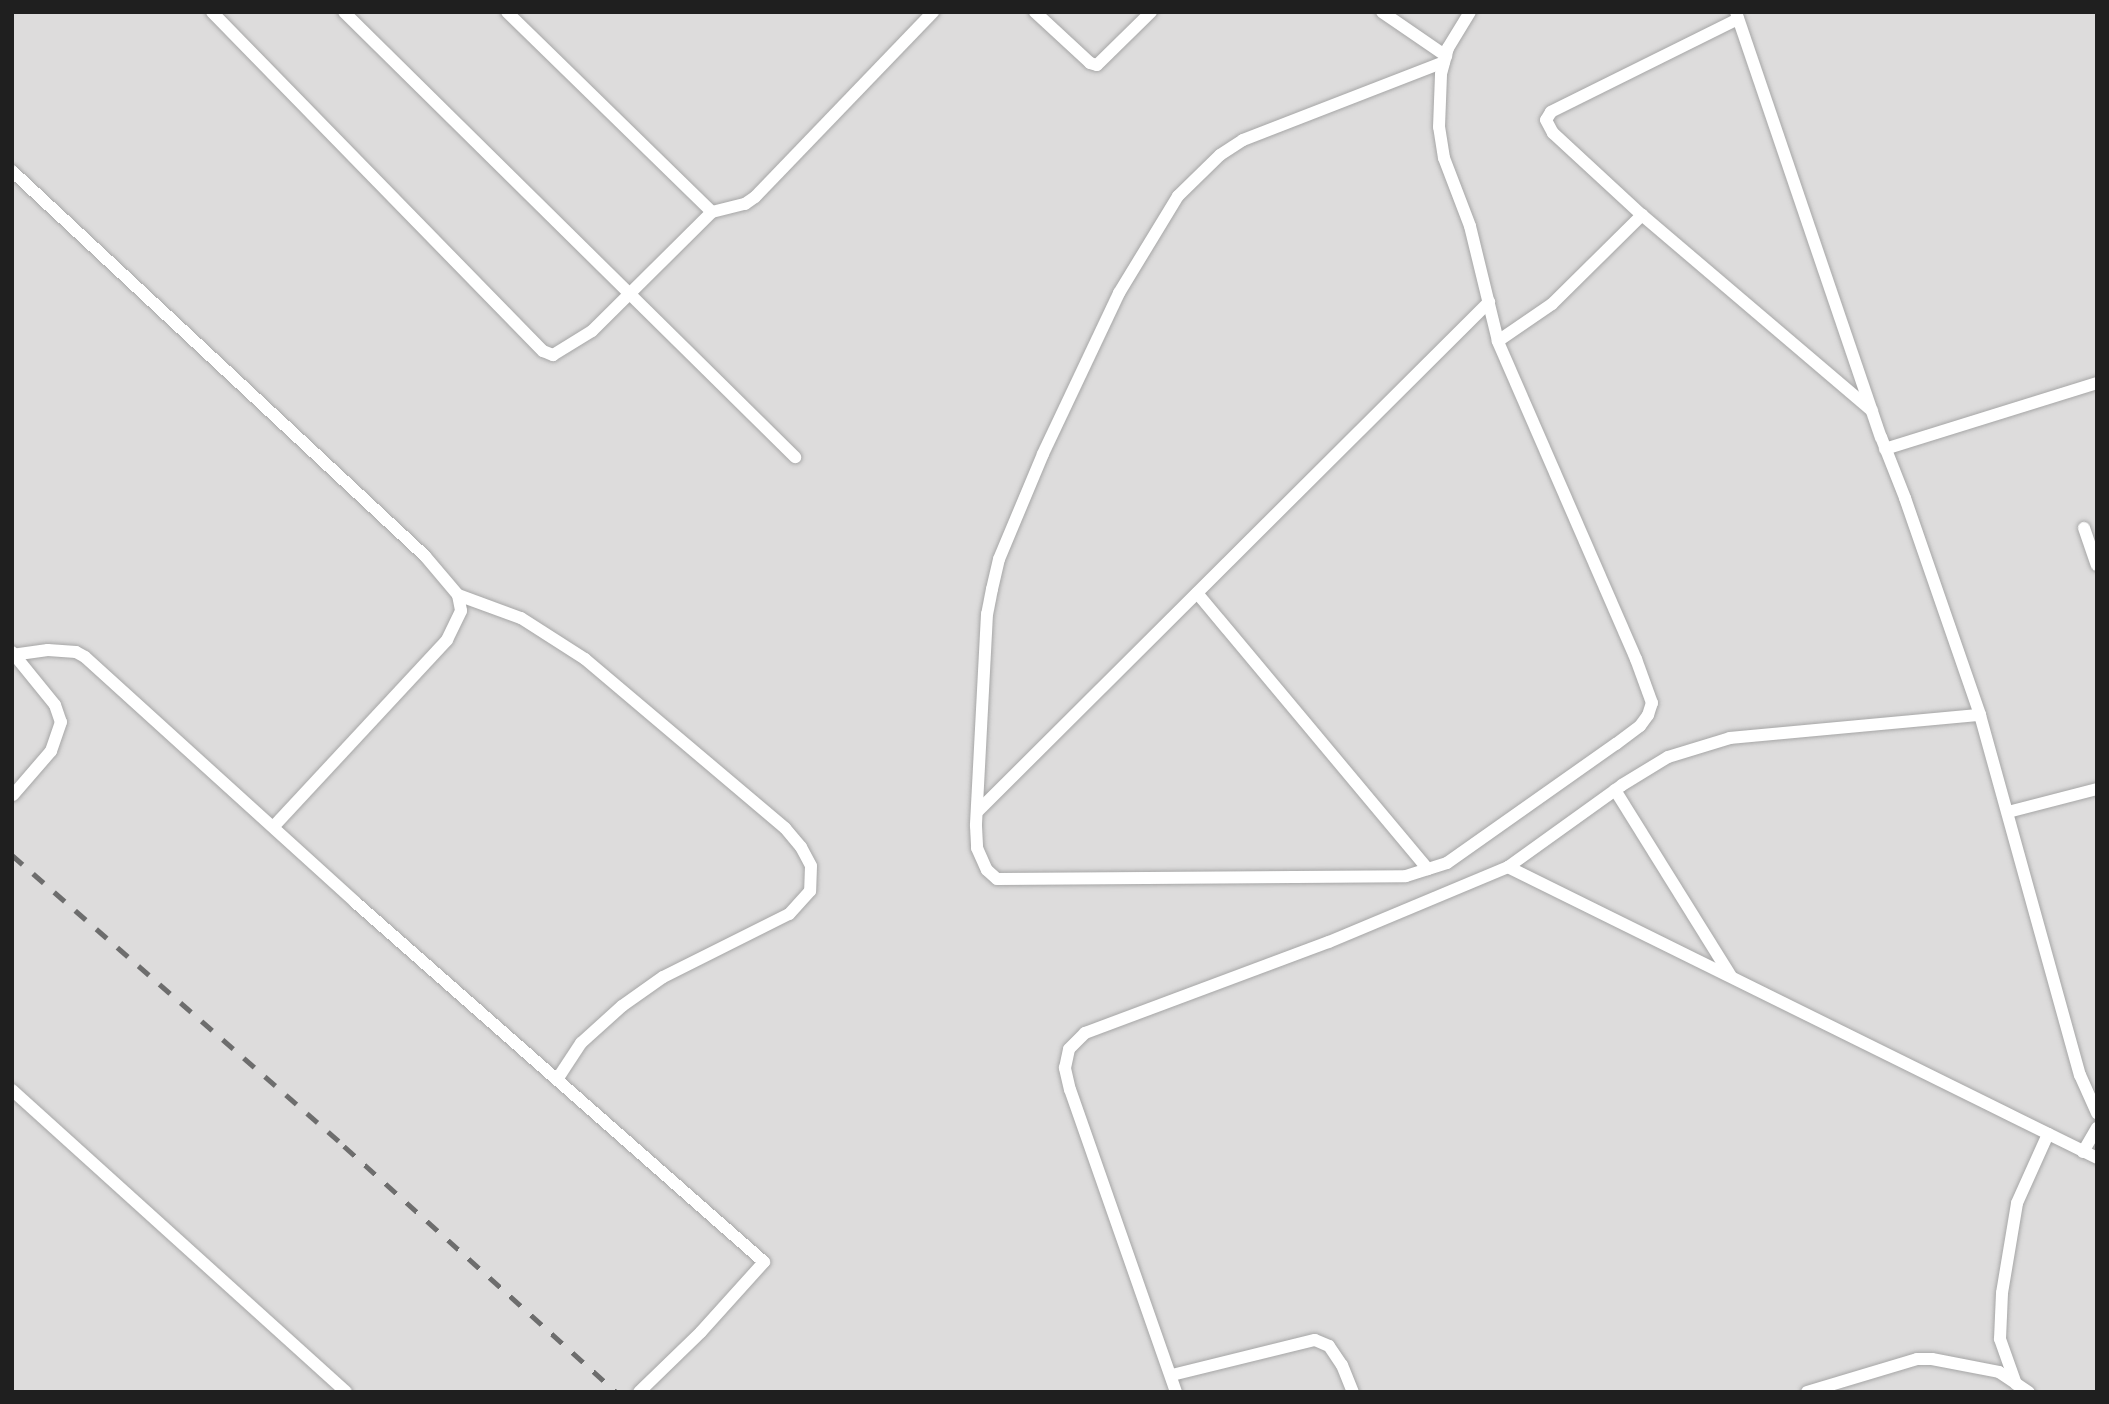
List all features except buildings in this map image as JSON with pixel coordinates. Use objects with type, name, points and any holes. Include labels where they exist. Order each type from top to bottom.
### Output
[{"type":"lane","points":[[212,12],[543,351],[553,355],[593,331],[712,212],[745,204],[755,197],[933,12]]},
{"type":"lane","points":[[344,12],[795,457]]},
{"type":"lane","points":[[507,12],[712,212]]},
{"type":"lane","points":[[1036,13],[1090,63],[1097,65],[1151,12]]},
{"type":"lane","points":[[1382,12],[1445,59]]},
{"type":"lane","points":[[1445,59],[1243,140],[1220,155],[1199,174],[1158,225],[1119,293],[1059,416],[999,559],[987,614],[977,848],[987,870],[998,879],[1406,876],[1447,863],[1640,726],[1652,703],[1636,660],[1498,341],[1470,226],[1444,159],[1439,102],[1445,59],[1470,12]]},
{"type":"lane","points":[[1872,411],[1642,215],[1553,134],[1546,120],[1551,113],[1737,15],[1885,449],[1980,715],[2080,1075],[2097,1113]]},
{"type":"lane","points":[[12,171],[425,556],[444,575],[458,595],[461,611],[447,640],[273,827]]},
{"type":"lane","points":[[1498,341],[1552,304],[1642,215]]},
{"type":"lane","points":[[977,813],[1489,302]]},
{"type":"lane","points":[[1885,449],[2097,383]]},
{"type":"lane","points":[[2084,528],[2097,565]]},
{"type":"lane","points":[[1197,593],[1428,869]]},
{"type":"lane","points":[[458,595],[521,618],[585,659],[785,828],[801,847],[811,866],[810,891],[789,914],[663,977],[622,1006],[581,1043],[558,1078]]},
{"type":"lane","points":[[13,654],[57,650],[76,652],[85,657],[764,1262],[701,1332],[639,1392]]},
{"type":"lane","points":[[13,654],[55,705],[61,722],[51,751],[13,794]]},
{"type":"lane","points":[[1177,1392],[1070,1090],[1065,1068],[1069,1049],[1085,1032],[1329,942],[1508,867],[1615,790],[1668,758],[1730,738],[1980,715]]},
{"type":"lane","points":[[2008,812],[2097,789]]},
{"type":"lane","points":[[1615,790],[1731,976]]},
{"type":"lane","points":[[1508,867],[2097,1158]]},
{"type":"lane","points":[[12,1090],[345,1392]]},
{"type":"lane","points":[[2083,1152],[2097,1128]]},
{"type":"lane","points":[[2017,1384],[2000,1339],[2002,1293],[2017,1203],[2048,1134]]},
{"type":"lane","points":[[1172,1375],[1315,1340],[1329,1346],[1342,1365],[1353,1392]]},
{"type":"lane","points":[[1807,1392],[1917,1359],[1957,1362],[1990,1370],[2029,1392]]},
{"type":"shaded area","points":[[12,12],[2097,12],[2097,1392],[12,1392]]},
{"type":"railway","points":[[12,855],[344,1146],[616,1392]]}]
